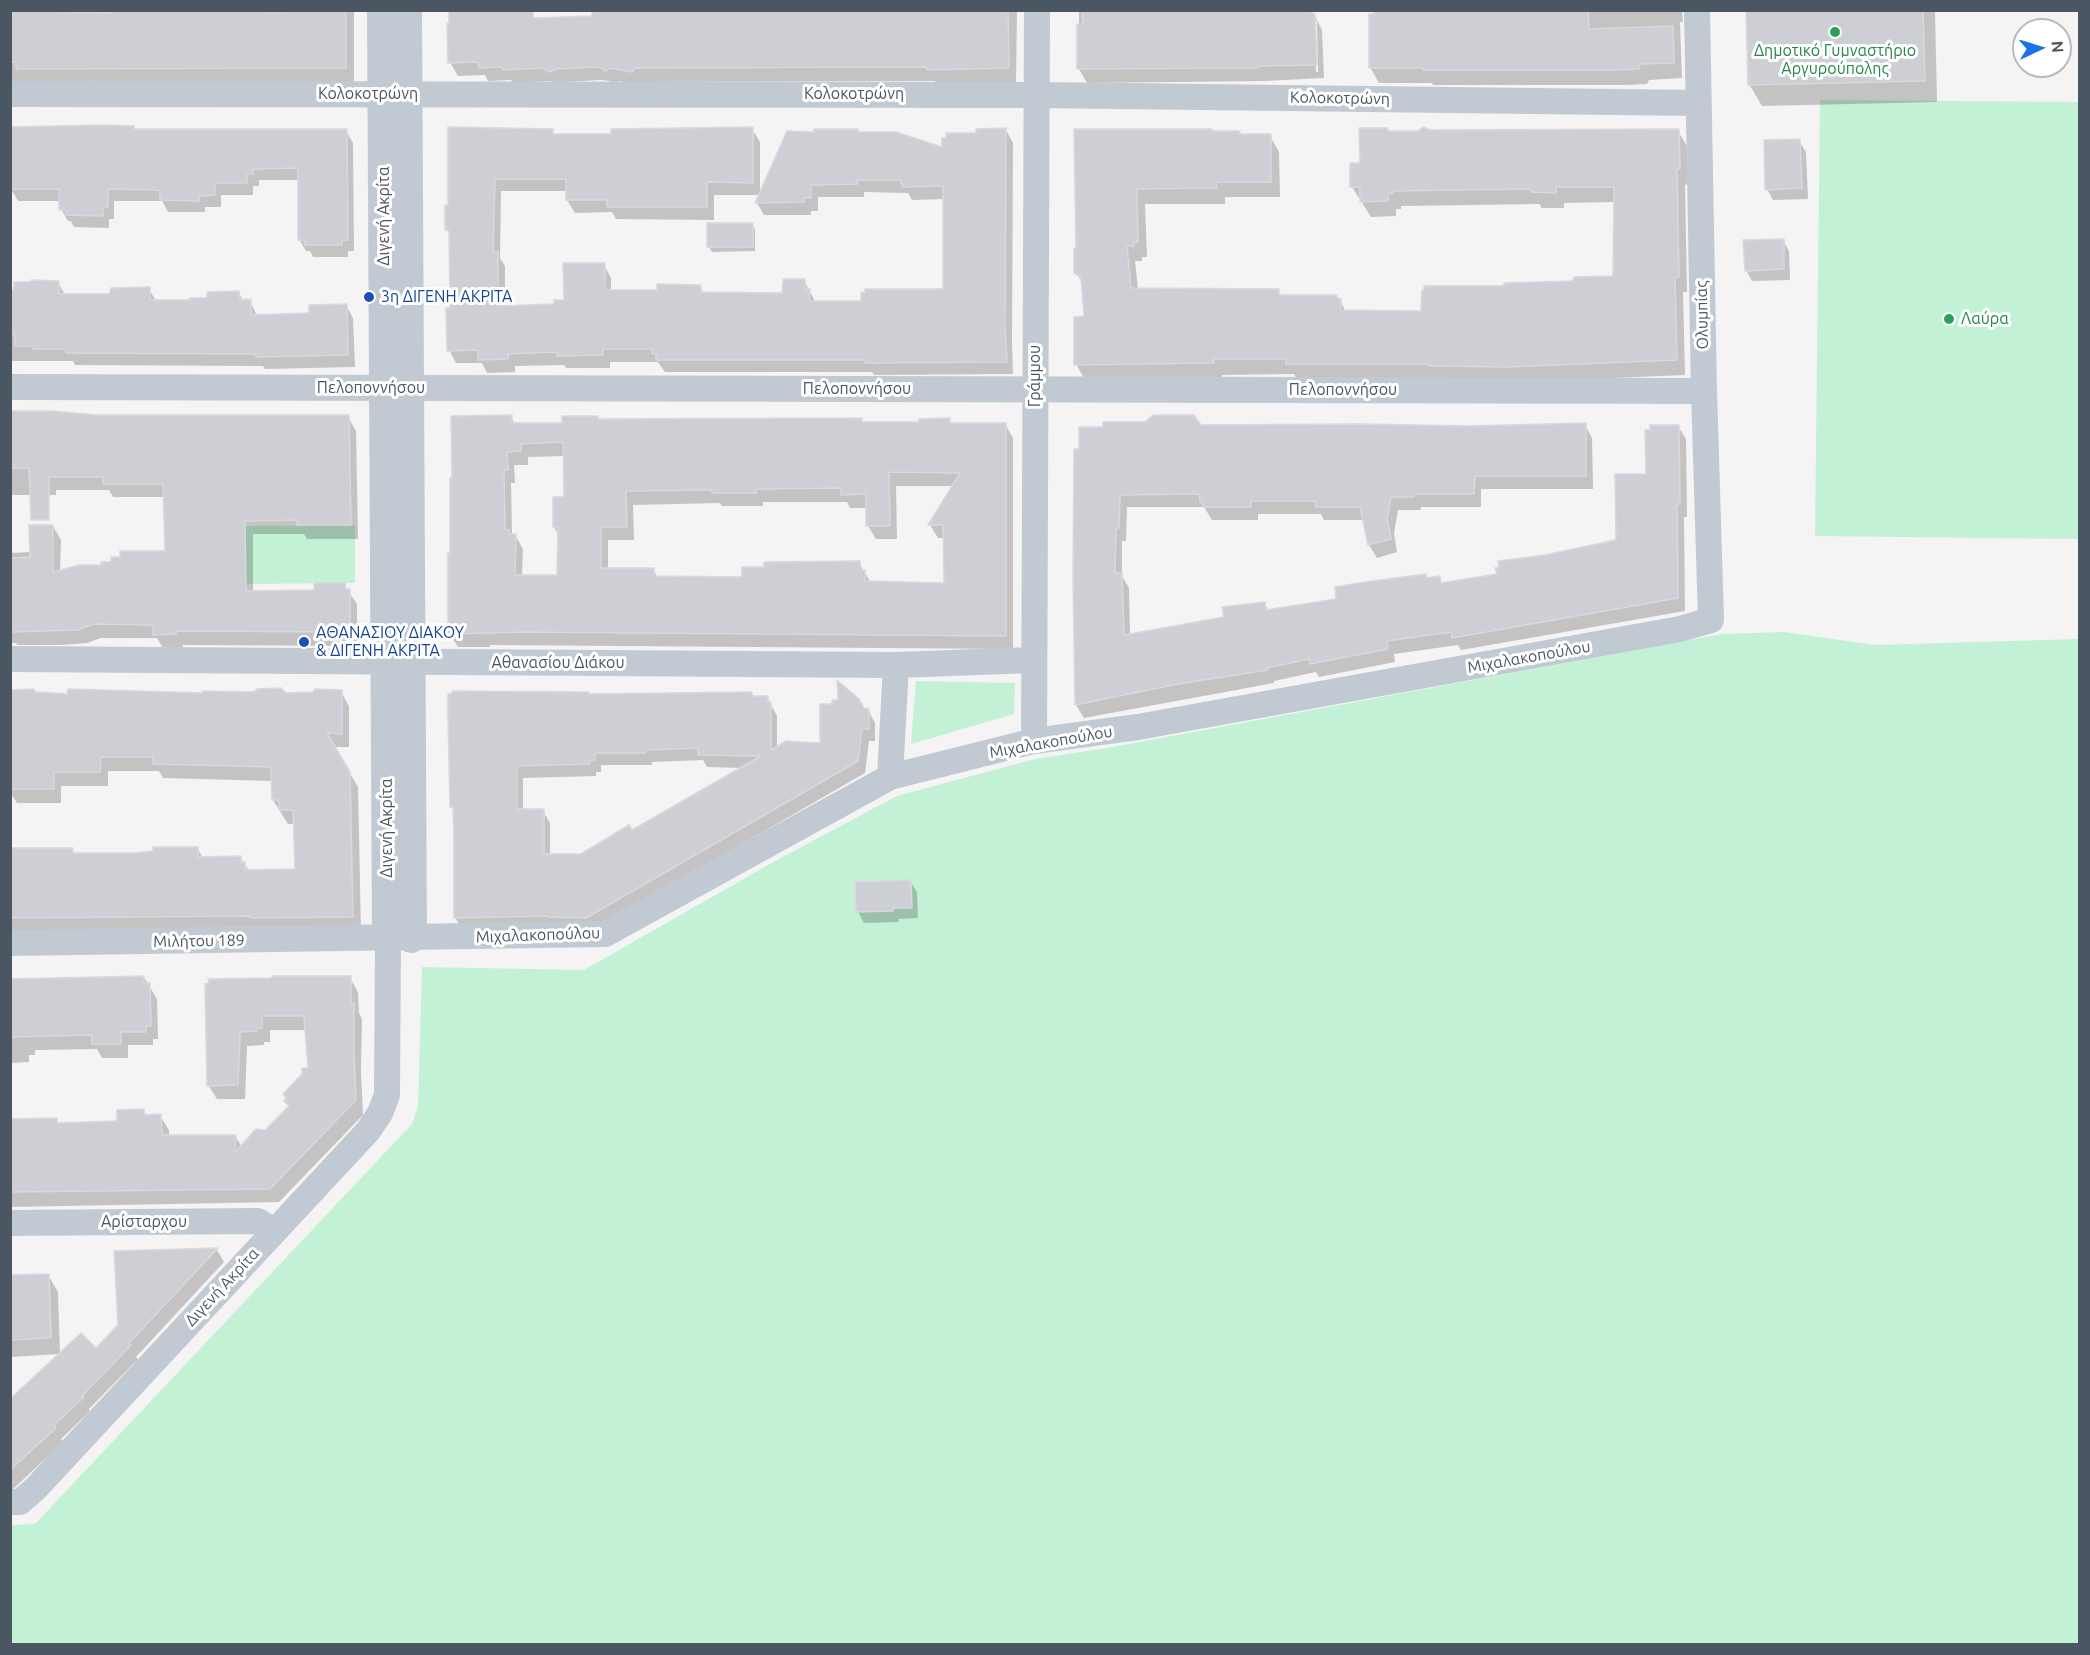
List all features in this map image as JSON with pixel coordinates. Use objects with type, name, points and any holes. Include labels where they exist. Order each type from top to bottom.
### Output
[{"type":"street","name":"Διγενή Ακρίτα","points":[[15,1502],[35,1489],[368,1131],[380,1113],[387,1095],[399,938],[397,388],[394,94],[383,10]]},
{"type":"street","name":"Διγενή Ακρίτα","points":[[394,94],[406,10]]},
{"type":"street","name":"Γράμμου","points":[[1034,741],[1036,10]]},
{"type":"street","name":"Ολυμπίας","points":[[1697,10],[1704,391],[1712,620]]},
{"type":"street","name":"Κολοκοτρώνη","points":[[10,94],[1036,94],[1698,103]]},
{"type":"street","name":"Πελοποννήσου","points":[[10,387],[1704,391]]},
{"type":"street","name":"Μιχαλακοπούλου","points":[[399,938],[605,934],[890,777],[1034,741],[1174,721],[1680,629],[1712,620]]},
{"type":"street","name":"Αθανασίου Διάκου","points":[[10,659],[896,665],[1033,660]]},
{"type":"street","points":[[890,777],[896,665]]},
{"type":"street","name":"Μιλήτου 189","points":[[10,944],[399,938]]},
{"type":"street","name":"Αρίσταρχου","points":[[10,1223],[258,1221],[274,1231]]},
{"type":"green space","name":"Λαύρα","points":[[1820,100],[2079,102],[2079,539],[1815,536]]},
{"type":"green space","points":[[355,525],[355,583],[246,584],[246,526]]},
{"type":"green space","points":[[1784,632],[1875,645],[2079,639],[2079,1644],[11,1644],[10,1525],[35,1524],[412,1124],[418,1106],[422,967],[584,970],[777,860],[897,796],[1035,759],[1107,748],[1722,634]]},
{"type":"green space","points":[[916,681],[1015,683],[1014,714],[911,744]]},
{"type":"building","points":[[10,10],[111,13],[111,10],[267,10],[267,12],[346,10],[346,68],[16,69],[16,62],[10,62]]},
{"type":"building","points":[[449,10],[533,10],[533,18],[592,16],[592,10],[1008,10],[1009,68],[927,70],[927,67],[635,68],[632,72],[610,68],[606,71],[592,67],[555,69],[550,72],[542,68],[503,70],[503,67],[479,68],[478,62],[448,63]]},
{"type":"building","points":[[1082,10],[1312,10],[1312,14],[1315,14],[1317,65],[1258,66],[1258,68],[1077,69],[1077,24],[1083,24]]},
{"type":"building","points":[[1374,10],[1588,10],[1589,29],[1673,26],[1674,63],[1640,64],[1639,69],[1618,70],[1369,68],[1369,14],[1374,14]]},
{"type":"building","name":"Δημοτικό Γυμναστήριο Αργυρούπολης","points":[[1746,10],[1923,10],[1925,81],[1748,85]]},
{"type":"building","points":[[134,126],[134,129],[347,129],[348,240],[342,240],[342,245],[305,245],[304,240],[298,240],[298,168],[253,169],[253,174],[247,174],[247,183],[215,183],[215,195],[199,196],[199,201],[160,200],[160,191],[156,190],[108,189],[108,207],[103,207],[103,216],[66,215],[66,210],[59,210],[59,189],[10,189],[10,127]]},
{"type":"building","points":[[448,127],[553,129],[553,134],[611,134],[611,129],[753,127],[753,183],[707,182],[707,207],[607,207],[607,200],[566,200],[566,179],[495,179],[493,252],[498,252],[498,306],[554,304],[554,300],[564,300],[563,263],[605,263],[605,290],[657,290],[657,284],[701,285],[701,292],[782,293],[783,279],[805,279],[805,289],[810,289],[809,301],[861,301],[861,292],[865,293],[865,289],[943,289],[943,186],[903,187],[900,180],[857,180],[858,184],[811,185],[811,198],[804,198],[804,202],[755,203],[787,131],[858,129],[858,132],[896,132],[942,147],[942,138],[946,138],[946,133],[976,133],[976,129],[1006,128],[1005,328],[1007,362],[865,363],[865,360],[656,360],[656,354],[652,354],[653,349],[603,349],[603,355],[557,356],[557,352],[508,354],[508,359],[478,360],[478,350],[447,351],[446,308],[450,308],[449,230],[445,230],[445,205],[448,205]]},
{"type":"building","points":[[1423,127],[1430,130],[1679,129],[1680,169],[1677,169],[1679,277],[1675,277],[1677,360],[1509,367],[1429,366],[1429,364],[1286,364],[1286,359],[1214,359],[1214,363],[1074,365],[1074,317],[1084,316],[1081,277],[1074,273],[1074,249],[1076,248],[1074,129],[1212,129],[1212,131],[1240,131],[1239,134],[1271,134],[1271,182],[1216,182],[1217,188],[1137,189],[1138,242],[1134,242],[1134,246],[1127,246],[1131,288],[1279,289],[1279,294],[1282,295],[1337,295],[1337,298],[1341,299],[1341,310],[1421,311],[1424,286],[1504,286],[1504,283],[1573,281],[1574,277],[1613,276],[1614,187],[1556,187],[1556,193],[1531,192],[1531,189],[1393,191],[1388,194],[1388,201],[1360,202],[1360,187],[1350,187],[1350,163],[1360,163],[1359,128],[1418,131]]},
{"type":"building","points":[[1800,139],[1802,188],[1765,190],[1764,140]]},
{"type":"building","points":[[707,223],[753,223],[753,247],[707,247]]},
{"type":"building","points":[[1784,239],[1784,269],[1745,271],[1743,240]]},
{"type":"building","points":[[31,280],[59,281],[59,294],[108,294],[111,288],[150,287],[150,300],[190,300],[190,298],[207,298],[207,292],[239,291],[240,300],[251,299],[251,315],[309,313],[309,305],[347,304],[348,355],[256,357],[256,354],[66,353],[66,349],[33,349],[32,346],[15,346],[15,334],[10,334],[10,290],[14,290],[14,282],[31,282]]},
{"type":"building","points":[[10,411],[51,411],[98,415],[349,415],[351,525],[297,525],[297,520],[245,521],[245,525],[246,591],[314,590],[314,583],[345,583],[346,589],[350,589],[350,632],[176,631],[176,634],[153,635],[153,625],[93,624],[78,630],[10,632],[10,558],[30,557],[29,525],[53,525],[53,572],[80,565],[101,565],[101,562],[111,562],[111,557],[120,557],[120,551],[165,551],[163,484],[103,484],[103,477],[49,477],[49,520],[31,520],[29,468],[10,468]]},
{"type":"building","points":[[512,415],[512,423],[562,423],[562,416],[598,416],[598,419],[862,418],[862,422],[919,422],[919,419],[950,418],[950,423],[1006,423],[1006,636],[524,632],[448,634],[448,553],[450,554],[450,478],[452,478],[451,416]],"holes":[[[563,442],[564,497],[553,497],[553,527],[558,527],[557,575],[515,575],[516,534],[509,534],[509,530],[505,530],[504,470],[508,470],[507,452],[521,451],[521,444]],[[889,472],[960,473],[928,525],[943,525],[944,583],[865,581],[865,570],[860,570],[860,561],[764,562],[764,567],[742,567],[742,577],[654,576],[654,568],[601,568],[601,527],[627,527],[626,491],[712,490],[712,493],[756,493],[756,489],[841,488],[841,495],[866,494],[866,526],[890,526]]]},
{"type":"building","points":[[1153,415],[1194,415],[1201,425],[1470,426],[1586,423],[1586,476],[1475,476],[1474,494],[1415,494],[1414,497],[1391,497],[1387,519],[1391,539],[1368,545],[1360,507],[1315,507],[1315,501],[1251,501],[1251,507],[1203,507],[1199,494],[1120,495],[1119,528],[1116,528],[1115,573],[1122,573],[1124,635],[1224,617],[1222,607],[1265,602],[1266,610],[1336,599],[1335,587],[1365,582],[1426,574],[1426,578],[1440,576],[1441,583],[1497,574],[1495,568],[1499,567],[1498,561],[1545,555],[1616,540],[1615,474],[1646,474],[1645,430],[1650,430],[1650,425],[1679,425],[1678,598],[1452,638],[1451,632],[1387,641],[1388,649],[1310,664],[1309,659],[1267,668],[1268,670],[1178,684],[1075,705],[1074,449],[1079,449],[1079,427],[1103,427],[1103,422],[1145,422]]},
{"type":"building","points":[[837,680],[859,699],[864,708],[869,709],[869,729],[862,729],[858,761],[586,918],[547,916],[454,918],[454,838],[453,807],[450,807],[448,718],[448,694],[452,694],[452,691],[589,692],[589,694],[752,692],[752,696],[768,696],[768,702],[771,702],[771,750],[786,741],[820,743],[820,704],[832,704],[832,700],[838,700]],"holes":[[[698,748],[698,755],[761,756],[632,830],[629,825],[581,854],[544,854],[544,809],[517,809],[517,766],[590,764],[590,760],[595,760],[595,753],[645,753],[645,750]]]},
{"type":"building","points":[[281,688],[286,693],[313,692],[315,689],[342,690],[342,734],[327,733],[350,772],[353,917],[11,918],[10,848],[73,848],[73,853],[135,853],[153,851],[153,847],[198,847],[198,857],[241,856],[241,862],[245,862],[245,870],[295,869],[293,810],[279,810],[279,800],[272,800],[271,767],[153,764],[153,757],[101,757],[100,772],[54,772],[54,789],[10,789],[10,690],[33,689],[36,692],[67,694],[68,689],[203,693],[203,691],[254,692],[257,689]]},
{"type":"building","points":[[911,880],[912,908],[856,912],[855,882]]},
{"type":"building","points":[[144,976],[144,983],[150,983],[151,1026],[146,1026],[146,1032],[121,1032],[121,1044],[92,1044],[92,1035],[10,1037],[10,979]]},
{"type":"building","points":[[272,976],[351,976],[351,1004],[354,1003],[356,1100],[270,1189],[10,1192],[10,1119],[57,1118],[57,1123],[117,1121],[117,1110],[144,1109],[144,1115],[161,1114],[162,1135],[236,1135],[235,1152],[256,1129],[265,1130],[289,1106],[284,1101],[286,1098],[283,1094],[302,1074],[302,1068],[308,1068],[304,1016],[262,1016],[262,1028],[257,1028],[257,1031],[240,1032],[238,1085],[207,1086],[205,984],[209,983],[208,979],[272,978]]},
{"type":"building","points":[[218,1248],[129,1343],[131,1345],[82,1396],[84,1397],[54,1425],[56,1428],[10,1470],[10,1399],[81,1333],[96,1348],[118,1325],[114,1251]]},
{"type":"building","points":[[49,1274],[51,1338],[10,1340],[10,1275]]},
{"type":"place","name":"Δημοτικό Γυμναστήριο Αργυρούπολης","points":[[1835,32]]},
{"type":"place","name":"3η ΔΙΓΕΝΗ ΑΚΡΙΤΑ","points":[[369,297]]},
{"type":"place","name":"Λαύρα","points":[[1949,319]]},
{"type":"place","name":"ΑΘΑΝΑΣΙΟΥ ΔΙΑΚΟΥ & ΔΙΓΕΝΗ ΑΚΡΙΤΑ","points":[[304,642]]}]
